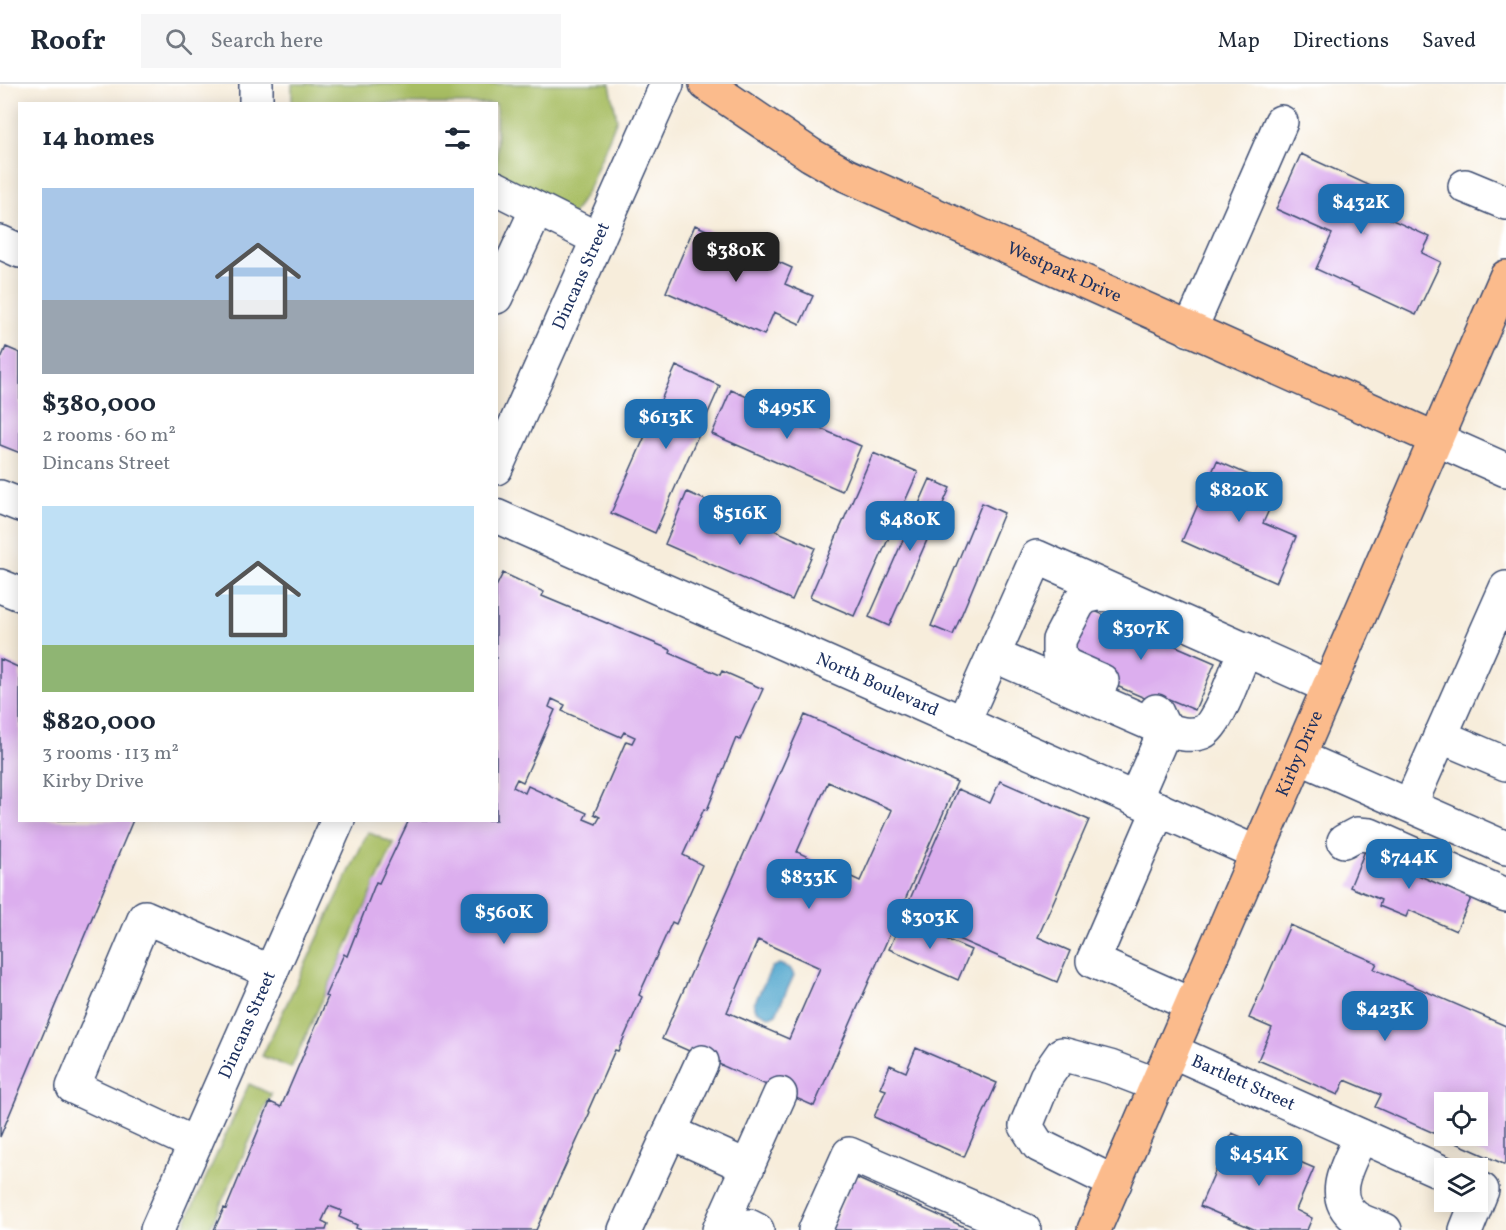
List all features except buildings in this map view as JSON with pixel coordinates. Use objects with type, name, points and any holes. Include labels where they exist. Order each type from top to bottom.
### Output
[{"type":"main road","name":"Westpark Drive","points":[[706,84],[801,148],[846,175],[1436,439]]},
{"type":"main road","name":"Kirby Drive","points":[[1094,1230],[1506,277]]},
{"type":"street","points":[[256,84],[256,102]]},
{"type":"street","name":"Dincans Street","points":[[498,464],[667,84]]},
{"type":"street","points":[[1190,330],[1281,122]]},
{"type":"street","points":[[1465,186],[1506,203]]},
{"type":"street","points":[[498,189],[598,239]]},
{"type":"street","points":[[498,293],[537,209]]},
{"type":"street","points":[[0,242],[18,250]]},
{"type":"street","points":[[1436,439],[1506,470]]},
{"type":"street","points":[[0,497],[18,504]]},
{"type":"street","name":"North Boulevard","points":[[498,517],[1257,853]]},
{"type":"street","points":[[963,723],[1037,557],[1329,687]]},
{"type":"street","points":[[0,586],[18,593]]},
{"type":"street","points":[[1410,806],[1506,588]]},
{"type":"street","points":[[1125,596],[1098,594],[1084,597],[1059,640],[1059,655],[1066,665],[1153,704],[1166,730],[1147,804],[1093,961],[1192,1005]]},
{"type":"street","points":[[993,655],[1166,730],[1192,735],[1205,732],[1214,721],[1245,650]]},
{"type":"street","points":[[1440,736],[1506,764]]},
{"type":"street","points":[[1299,757],[1506,848]]},
{"type":"street","name":"Dincans Street","points":[[157,1230],[337,822]]},
{"type":"street","points":[[1344,841],[1357,834],[1370,835],[1506,895]]},
{"type":"street","points":[[195,1144],[73,1087],[145,917],[271,972]]},
{"type":"street","name":"Bartlett Street","points":[[1172,1052],[1434,1168]]},
{"type":"street","points":[[1115,1183],[1038,1145],[1026,1126],[1046,1077],[1062,1054],[1110,1067],[1157,1085]]},
{"type":"street","points":[[625,1230],[702,1062]]},
{"type":"street","points":[[719,1230],[780,1094]]},
{"type":"street","points":[[670,1132],[748,1167]]},
{"type":"street","points":[[1362,1136],[1340,1183],[1343,1204],[1355,1217],[1384,1230]]},
{"type":"street","points":[[815,1230],[849,1154],[1024,1230]]},
{"type":"street","points":[[1466,1230],[1489,1193]]},
{"type":"street","points":[[747,1230],[749,1226],[757,1230]]},
{"type":"green space","points":[[292,84],[610,84],[617,119],[589,188],[571,218],[498,182],[498,102],[292,102]]},
{"type":"green space","points":[[368,832],[394,844],[291,1068],[262,1056]]},
{"type":"green space","points":[[249,1084],[271,1094],[209,1230],[182,1230]]},
{"type":"water","points":[[779,964],[790,968],[794,975],[776,1014],[770,1017],[756,1010],[754,1004],[772,967]]}]
